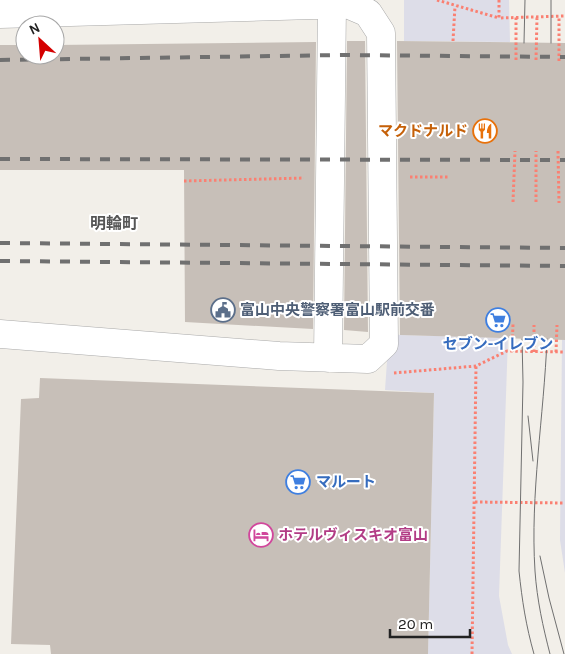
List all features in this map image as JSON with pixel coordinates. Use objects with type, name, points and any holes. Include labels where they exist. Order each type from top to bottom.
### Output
[{"type":"lane","points":[[0,14],[347,4],[368,13],[381,33],[384,344],[368,359],[328,358],[279,356],[0,334]]},
{"type":"lane","points":[[328,358],[332,5]]},
{"type":"path","points":[[437,0],[498,18],[565,16]]},
{"type":"path","points":[[498,18],[499,0]]},
{"type":"path","points":[[453,41],[455,6]]},
{"type":"path","points":[[559,16],[559,61]]},
{"type":"path","points":[[516,17],[516,60]]},
{"type":"path","points":[[536,60],[537,17]]},
{"type":"path","points":[[514,202],[515,151]]},
{"type":"path","points":[[536,151],[536,202]]},
{"type":"path","points":[[558,151],[559,203]]},
{"type":"path","points":[[512,352],[513,324]]},
{"type":"path","points":[[534,325],[534,352]]},
{"type":"path","points":[[556,352],[558,325]]},
{"type":"path","points":[[394,373],[476,366],[507,351],[565,352]]},
{"type":"path","points":[[472,654],[476,366]]},
{"type":"path","points":[[475,502],[565,503]]},
{"type":"shaded area","points":[[404,0],[509,0],[510,42],[404,41]]},
{"type":"shaded area","points":[[389,333],[400,335],[508,338],[499,596],[508,645],[512,654],[428,654],[434,393],[385,390]]},
{"type":"shaded area","points":[[562,340],[565,340],[565,573],[560,540]]},
{"type":"building","points":[[347,41],[365,41],[368,332],[344,330]]},
{"type":"building","points":[[397,41],[565,43],[565,340],[400,335]]},
{"type":"building","points":[[316,42],[313,329],[185,322],[184,170],[0,170],[0,45],[15,45],[15,65],[65,65],[65,45]]},
{"type":"building","name":"マルート","points":[[40,378],[434,393],[428,654],[51,654],[50,645],[11,644],[21,399],[39,398]]},
{"type":"tram line","points":[[524,43],[525,0]]},
{"type":"tram line","points":[[551,0],[551,43]]},
{"type":"tram line","points":[[522,339],[523,382],[519,571],[525,613],[534,654]]},
{"type":"tram line","points":[[547,339],[534,513],[534,542],[537,592],[550,654]]},
{"type":"tram line","points":[[528,416],[533,461]]},
{"type":"tram line","points":[[540,556],[564,654]]},
{"type":"railway","points":[[0,60],[343,55],[565,57]]},
{"type":"railway","points":[[0,159],[565,160]]},
{"type":"railway","points":[[0,243],[565,248]]},
{"type":"railway","points":[[0,261],[565,266]]},
{"type":"place","name":"マクドナルド","points":[[485,131]]},
{"type":"place","name":"富山中央警察署富山駅前交番","points":[[223,310]]},
{"type":"place","name":"セブン-イレブン","points":[[498,320]]},
{"type":"place","name":"マルート","points":[[298,482]]},
{"type":"place","name":"ホテルヴィスキオ富山","points":[[261,535]]},
{"type":"district","name":"明輪町","points":[[114,223]]}]
